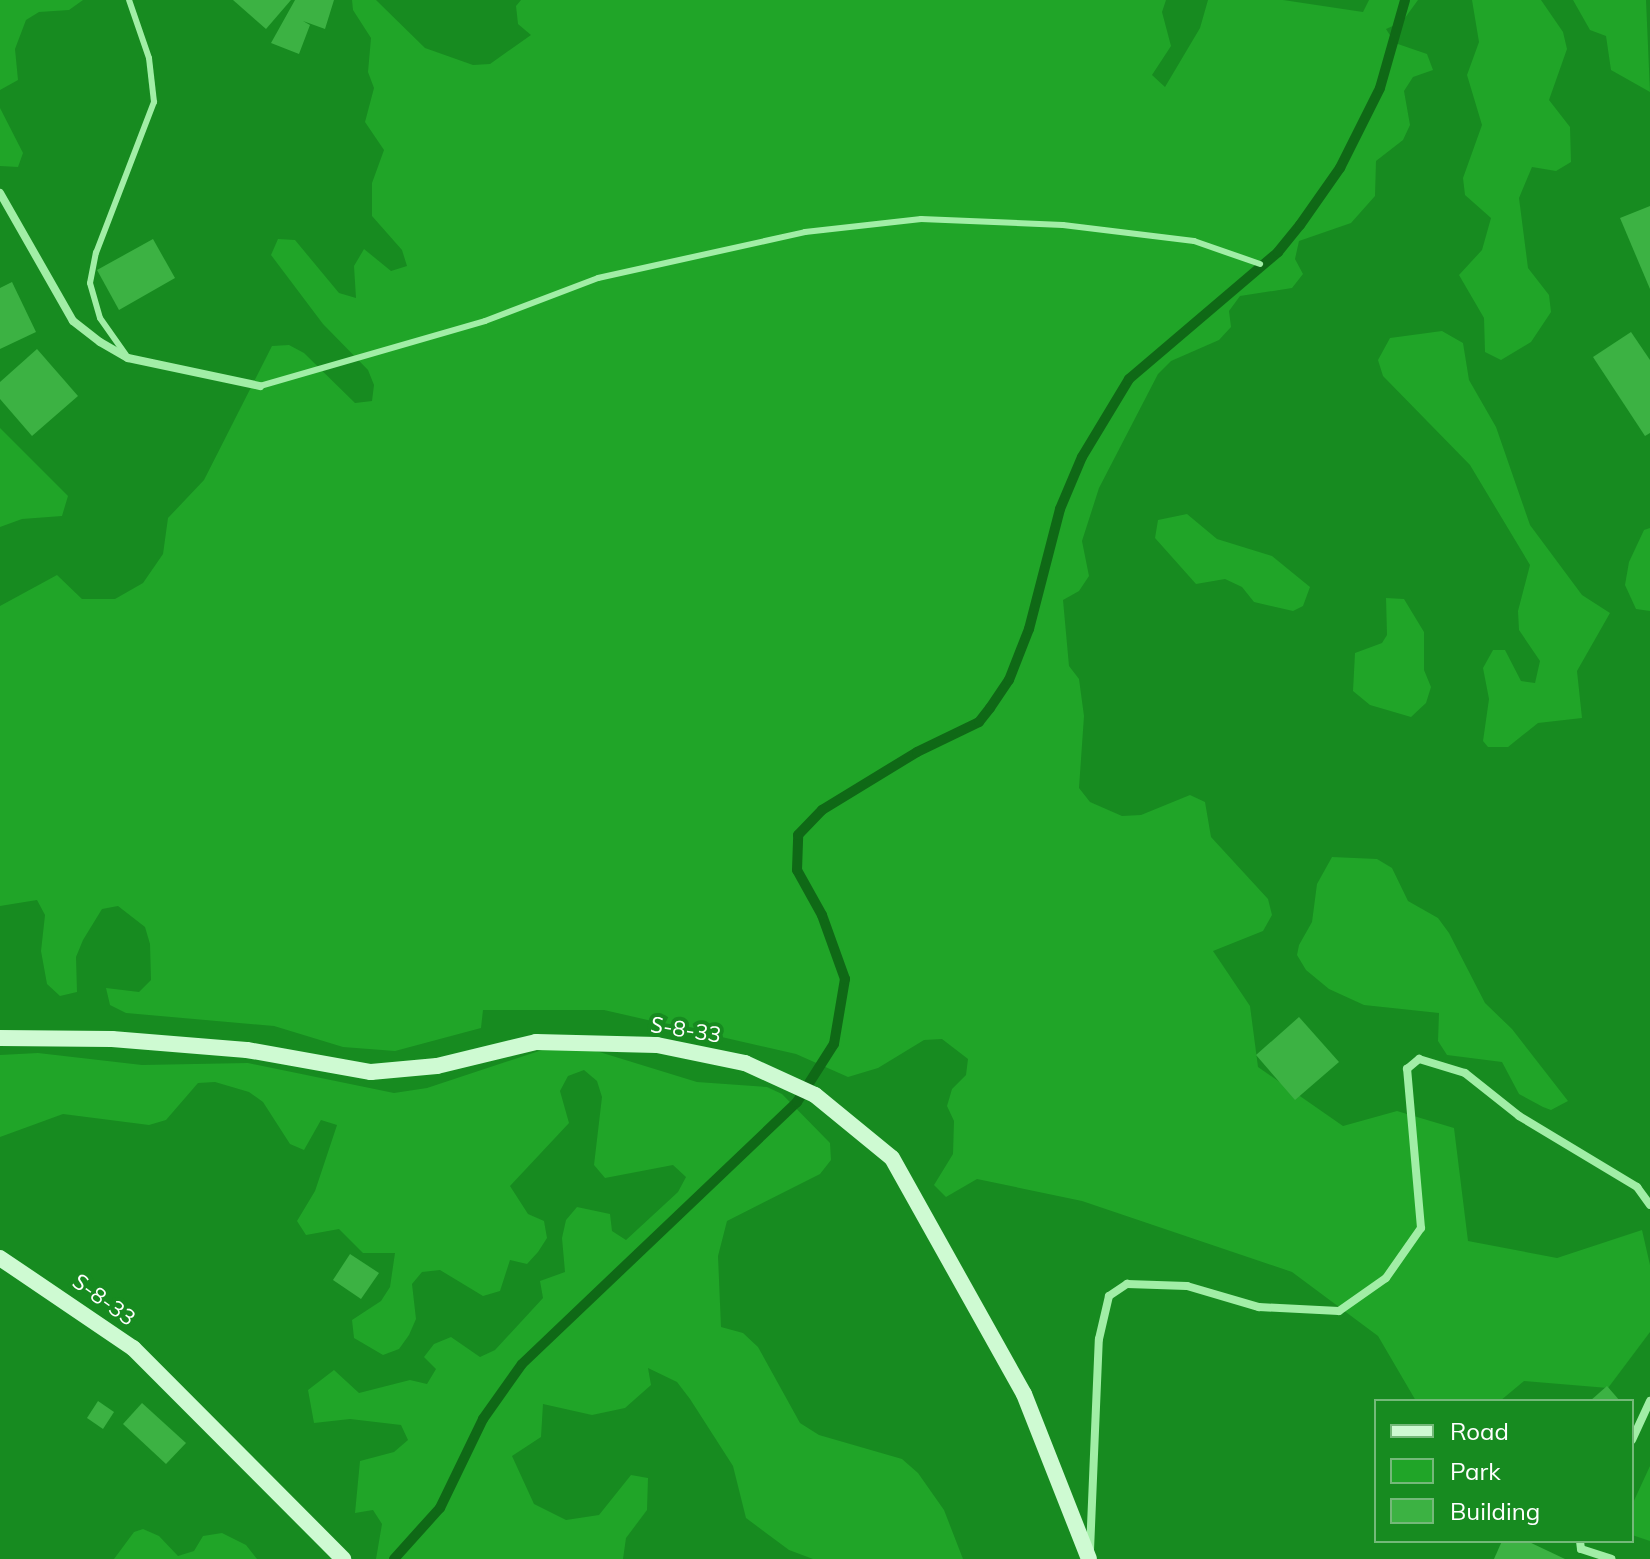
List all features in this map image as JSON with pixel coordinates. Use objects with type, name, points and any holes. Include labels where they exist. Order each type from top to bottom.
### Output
[{"type":"street","points":[[0,193],[73,321],[128,358],[260,386]]},
{"type":"street","name":"Տ-8-33","points":[[0,1038],[112,1039],[232,1049],[371,1072],[437,1066],[536,1042],[657,1045],[745,1063],[815,1095],[892,1158],[1024,1394],[1089,1559]]},
{"type":"street","points":[[1089,1559],[1099,1339],[1109,1296],[1127,1284],[1187,1286],[1259,1307],[1339,1311],[1386,1278],[1421,1228],[1407,1069],[1419,1059],[1465,1073],[1519,1116],[1637,1187],[1650,1205]]},
{"type":"street","name":"Տ-8-33","points":[[0,1258],[133,1348],[343,1559]]},
{"type":"street","points":[[1634,1436],[1650,1401]]},
{"type":"street","points":[[1580,1543],[1581,1549],[1611,1559]]},
{"type":"lane","points":[[128,358],[100,318],[90,283],[96,253],[154,102],[149,58],[129,0]]},
{"type":"lane","points":[[260,386],[485,321],[598,278],[805,232],[921,219],[1063,225],[1194,241],[1260,264]]},
{"type":"green space","points":[[0,0],[83,0],[69,10],[39,12],[26,20],[15,49],[18,80],[0,90]]},
{"type":"green space","points":[[352,0],[376,0],[425,48],[473,65],[490,64],[531,35],[518,24],[516,6],[521,0],[1166,0],[1162,12],[1171,46],[1152,75],[1165,87],[1200,28],[1208,0],[1283,0],[1363,12],[1369,0],[1418,0],[1402,22],[1386,29],[1395,43],[1427,54],[1433,70],[1413,77],[1404,91],[1410,125],[1403,140],[1376,161],[1375,196],[1351,223],[1299,241],[1295,259],[1303,274],[1292,288],[1240,296],[1229,311],[1231,327],[1219,340],[1171,361],[1158,374],[1099,488],[1082,541],[1089,576],[1079,591],[1063,600],[1069,666],[1079,679],[1084,716],[1079,788],[1090,802],[1122,816],[1141,815],[1190,795],[1205,802],[1211,837],[1268,899],[1272,915],[1263,931],[1213,951],[1250,1006],[1258,1067],[1343,1126],[1397,1111],[1454,1128],[1468,1241],[1557,1258],[1642,1230],[1650,1265],[1650,1332],[1608,1388],[1524,1381],[1502,1399],[1415,1399],[1378,1336],[1292,1272],[1082,1201],[977,1179],[946,1197],[934,1185],[953,1154],[954,1121],[947,1106],[952,1089],[966,1075],[968,1059],[942,1039],[924,1040],[878,1068],[848,1077],[796,1054],[604,1010],[483,1010],[481,1028],[395,1051],[343,1047],[274,1026],[126,1013],[110,1005],[106,988],[139,992],[151,980],[150,944],[145,927],[118,906],[102,909],[83,940],[76,957],[77,992],[60,996],[47,984],[41,951],[45,915],[37,900],[0,906],[0,606],[57,575],[82,599],[115,599],[143,583],[163,554],[168,518],[204,480],[272,346],[289,345],[304,353],[355,403],[372,401],[374,385],[368,370],[323,324],[271,255],[278,239],[295,240],[339,293],[356,298],[354,266],[364,249],[391,271],[407,266],[402,250],[372,216],[372,183],[384,150],[365,122],[374,88],[368,72],[371,38],[353,10]]},
{"type":"green space","points":[[1472,0],[1541,0],[1563,32],[1567,49],[1549,100],[1570,127],[1571,162],[1556,171],[1532,167],[1519,198],[1528,268],[1549,295],[1551,312],[1531,342],[1501,360],[1485,352],[1484,318],[1459,275],[1482,250],[1491,218],[1465,195],[1463,178],[1482,125],[1467,75],[1479,42]]},
{"type":"green space","points":[[1573,0],[1646,0],[1650,92],[1611,70],[1606,36],[1590,30]]},
{"type":"green space","points":[[0,108],[23,153],[18,167],[0,166]]},
{"type":"green space","points":[[1442,331],[1463,343],[1469,380],[1496,427],[1530,525],[1582,595],[1610,613],[1577,671],[1582,718],[1538,723],[1508,747],[1488,747],[1483,741],[1489,699],[1483,668],[1493,650],[1505,650],[1521,681],[1535,683],[1540,661],[1519,630],[1518,611],[1530,565],[1470,465],[1383,376],[1378,360],[1390,338]]},
{"type":"green space","points":[[0,428],[68,496],[62,516],[22,519],[0,527]]},
{"type":"green space","points":[[1187,514],[1217,539],[1272,556],[1310,587],[1303,606],[1293,611],[1254,602],[1242,587],[1225,579],[1196,584],[1155,538],[1158,520]]},
{"type":"green space","points":[[1650,528],[1650,611],[1636,609],[1625,585],[1629,562],[1644,530]]},
{"type":"green space","points":[[1386,598],[1404,599],[1424,632],[1424,670],[1431,687],[1426,703],[1411,717],[1370,705],[1353,691],[1355,653],[1382,643],[1387,635]]},
{"type":"green space","points":[[1332,857],[1377,859],[1392,868],[1408,901],[1438,918],[1449,933],[1485,1003],[1512,1029],[1568,1101],[1551,1110],[1543,1107],[1519,1094],[1502,1062],[1447,1055],[1438,1041],[1439,1013],[1364,1005],[1329,989],[1306,970],[1297,955],[1299,945],[1312,922],[1317,884]]},
{"type":"green space","points":[[542,1050],[593,1050],[697,1082],[767,1087],[782,1094],[830,1143],[831,1160],[820,1174],[727,1221],[718,1256],[721,1327],[743,1333],[758,1347],[800,1423],[819,1435],[902,1459],[918,1473],[944,1510],[963,1559],[813,1559],[789,1550],[746,1518],[733,1466],[690,1399],[677,1382],[648,1368],[651,1385],[625,1408],[592,1415],[543,1404],[541,1437],[512,1456],[534,1504],[566,1520],[599,1515],[631,1475],[648,1478],[647,1510],[626,1538],[623,1559],[376,1559],[382,1524],[373,1510],[355,1513],[360,1461],[394,1452],[408,1440],[401,1425],[350,1419],[314,1423],[308,1390],[334,1370],[359,1393],[410,1380],[427,1384],[436,1369],[424,1357],[434,1344],[451,1337],[480,1357],[495,1350],[543,1298],[540,1281],[565,1272],[562,1238],[566,1220],[577,1207],[610,1214],[612,1231],[626,1240],[678,1192],[686,1177],[673,1165],[605,1178],[594,1165],[602,1097],[597,1081],[584,1070],[568,1076],[560,1091],[569,1123],[510,1186],[528,1214],[544,1221],[547,1238],[538,1252],[527,1264],[510,1260],[500,1291],[483,1296],[440,1270],[422,1272],[412,1284],[416,1319],[409,1335],[399,1349],[383,1355],[354,1338],[352,1320],[381,1301],[390,1287],[395,1253],[363,1253],[339,1229],[306,1235],[297,1221],[315,1191],[337,1125],[321,1120],[304,1150],[290,1144],[263,1102],[249,1092],[215,1082],[198,1083],[166,1120],[149,1125],[63,1114],[0,1137],[0,1055],[38,1053],[142,1065],[248,1063],[394,1093],[427,1088]]},
{"type":"green space","points":[[1650,1466],[1650,1541],[1634,1536],[1634,1501]]},
{"type":"green space","points":[[143,1529],[159,1536],[178,1556],[194,1551],[203,1536],[222,1533],[246,1545],[257,1559],[114,1559],[134,1532]]},
{"type":"building","points":[[233,0],[291,0],[266,29]]},
{"type":"building","points":[[295,0],[334,0],[325,29],[303,21],[310,25],[299,54],[271,43]]},
{"type":"building","points":[[1650,206],[1650,289],[1620,218]]},
{"type":"building","points":[[153,239],[175,278],[119,310],[97,270]]},
{"type":"building","points":[[12,282],[36,332],[0,349],[0,288]]},
{"type":"building","points":[[1631,332],[1650,360],[1650,433],[1645,436],[1593,357]]},
{"type":"building","points":[[37,349],[78,396],[32,436],[0,399],[0,382]]},
{"type":"building","points":[[1299,1017],[1339,1062],[1295,1100],[1256,1055]]},
{"type":"building","points":[[350,1254],[379,1273],[361,1299],[333,1280]]},
{"type":"building","points":[[1607,1386],[1618,1399],[1592,1399]]},
{"type":"building","points":[[98,1401],[114,1412],[103,1429],[87,1418]]},
{"type":"building","points":[[142,1403],[186,1443],[166,1464],[123,1424]]},
{"type":"building","points":[[1501,1543],[1531,1543],[1565,1559],[1494,1559]]},
{"type":"waterway","points":[[394,1559],[440,1508],[483,1419],[522,1364],[797,1102],[834,1044],[845,979],[822,915],[797,870],[798,835],[822,810],[917,752],[979,722],[990,708],[1009,680],[1029,629],[1060,509],[1082,457],[1129,379],[1278,252],[1300,225],[1340,168],[1380,88],[1405,0]]}]
